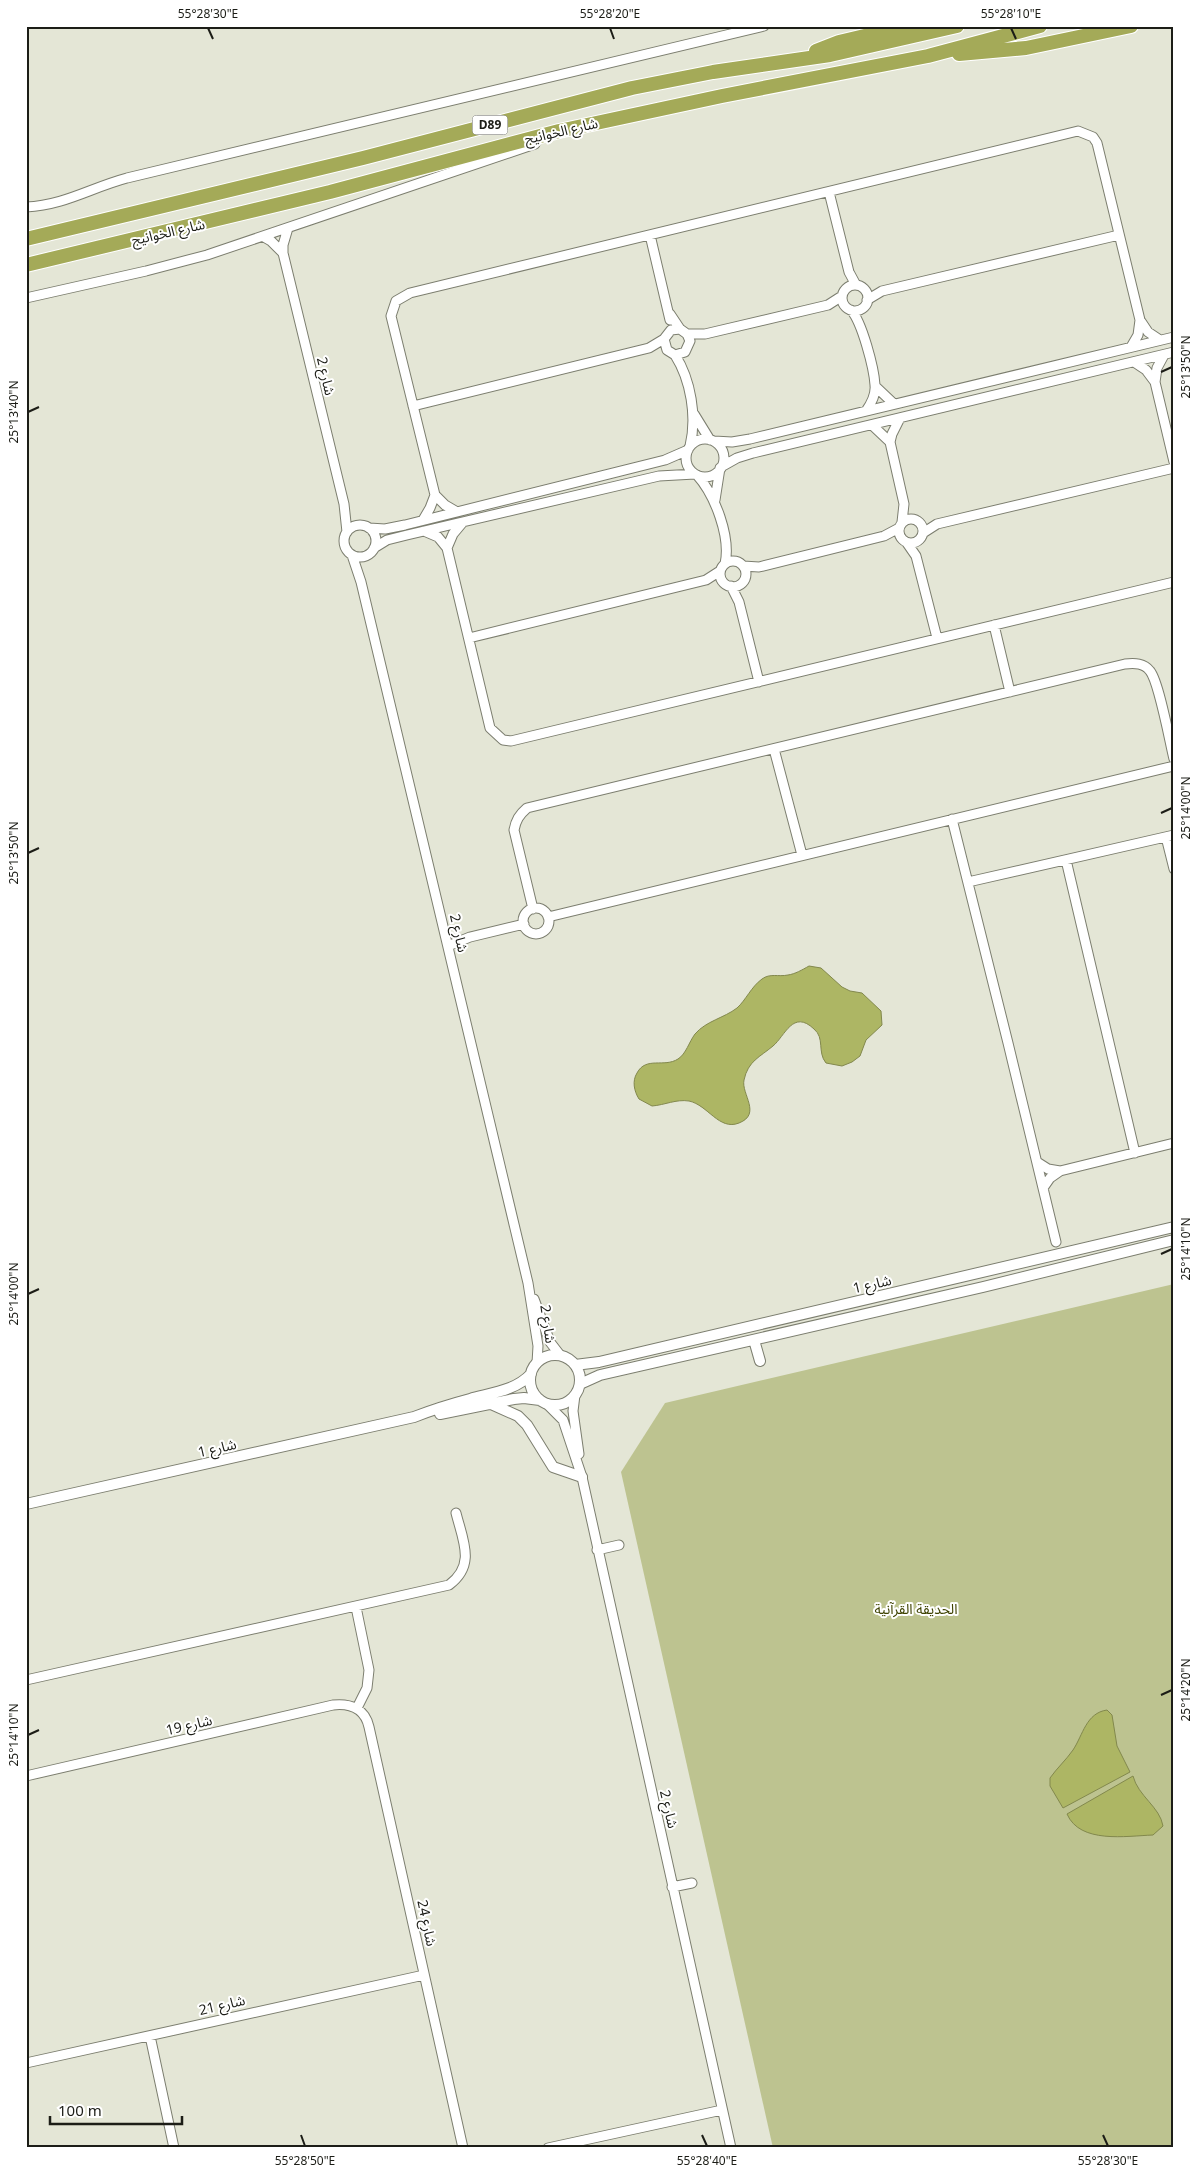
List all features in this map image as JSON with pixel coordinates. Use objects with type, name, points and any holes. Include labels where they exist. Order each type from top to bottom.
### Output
[{"type":"highway","points":[[796,61],[839,42],[907,26]]},
{"type":"highway","name":"شارع الخوانيج","points":[[26,239],[363,158],[632,88],[713,72],[796,61],[898,41],[957,26]]},
{"type":"highway","name":"شارع الخوانيج","points":[[26,265],[273,206],[559,131],[722,96],[928,56],[1040,26]]},
{"type":"highway","points":[[928,56],[1026,48],[1131,26]]},
{"type":"street","points":[[26,207],[52,205],[91,189],[127,178],[764,26]]},
{"type":"street","points":[[26,298],[172,265],[264,237],[531,145],[559,131]]},
{"type":"street","points":[[423,520],[430,508],[434,495],[391,316],[392,308],[402,296],[650,235],[1078,131],[1093,137],[1097,143],[1140,320],[1148,332],[1160,340]]},
{"type":"street","points":[[413,406],[649,348],[666,336],[683,331],[705,334],[828,304],[842,296],[847,288],[848,272],[829,192]]},
{"type":"street","name":"شارع 2","points":[[288,228],[283,245],[283,253],[344,504],[347,532]]},
{"type":"street","points":[[650,235],[670,314],[683,331],[688,348],[683,369]]},
{"type":"street","points":[[848,272],[856,285],[865,290],[882,292],[1120,235]]},
{"type":"street","points":[[264,237],[283,253]]},
{"type":"street","points":[[847,288],[856,285]]},
{"type":"street","points":[[860,324],[865,304],[865,290]]},
{"type":"street","points":[[828,304],[858,311],[882,292]]},
{"type":"street","points":[[842,296],[848,309],[860,324],[875,386],[872,399],[866,411]]},
{"type":"street","points":[[670,314],[666,336],[671,353],[683,369],[694,414],[723,452],[715,500]]},
{"type":"street","points":[[1131,347],[1138,335],[1140,320]]},
{"type":"street","points":[[649,348],[671,353],[688,348],[705,334]]},
{"type":"street","points":[[1174,337],[741,441],[701,439],[689,448],[666,460],[385,529],[353,527],[347,532],[344,539],[345,547],[352,556],[361,557],[392,538],[659,476],[696,474],[710,476],[721,467],[745,455],[1174,352]]},
{"type":"street","points":[[1155,382],[1158,368],[1164,355]]},
{"type":"street","points":[[1134,362],[1146,370],[1155,382],[1174,462]]},
{"type":"street","points":[[875,386],[894,404]]},
{"type":"street","points":[[694,414],[687,463],[715,500],[727,550],[722,568],[727,584],[739,602],[759,682]]},
{"type":"street","points":[[890,442],[900,418]]},
{"type":"street","points":[[872,424],[890,442],[904,504],[899,534],[916,556],[936,638]]},
{"type":"street","points":[[706,580],[727,584],[744,579],[759,567],[884,536],[908,518],[937,524],[1174,468]]},
{"type":"street","points":[[434,495],[445,505],[457,512]]},
{"type":"street","name":"شارع 2","points":[[344,504],[365,527]]},
{"type":"street","points":[[904,504],[917,520],[921,537],[916,556]]},
{"type":"street","points":[[448,548],[453,534],[463,522]]},
{"type":"street","points":[[884,536],[905,541],[921,537],[937,524]]},
{"type":"street","points":[[365,527],[376,539],[372,551]]},
{"type":"street","points":[[424,531],[438,537],[448,548],[490,728],[503,740],[511,741],[1174,582]]},
{"type":"street","points":[[727,550],[740,563],[744,579],[739,602]]},
{"type":"street","name":"شارع 2","points":[[361,582],[372,551]]},
{"type":"street","name":"شارع 2","points":[[352,556],[361,582],[530,1290],[538,1346],[537,1362]]},
{"type":"street","points":[[469,638],[706,580],[722,568],[740,563],[759,567]]},
{"type":"street","points":[[994,625],[1010,692]]},
{"type":"street","points":[[533,909],[514,830],[520,814],[528,808],[1125,664],[1142,665],[1154,677],[1174,759]]},
{"type":"street","points":[[774,749],[802,855]]},
{"type":"street","points":[[548,917],[1174,766]]},
{"type":"street","points":[[952,819],[1056,1242]]},
{"type":"street","points":[[968,882],[1170,836],[1174,869]]},
{"type":"street","points":[[1066,860],[1135,1153]]},
{"type":"street","points":[[533,909],[542,910],[548,917],[548,925],[540,933],[529,931],[524,924],[525,915],[533,909]]},
{"type":"street","points":[[447,942],[524,924]]},
{"type":"street","points":[[1043,1188],[1050,1178],[1060,1171],[1174,1144]]},
{"type":"street","points":[[1037,1162],[1048,1168],[1060,1171]]},
{"type":"street","name":"شارع 1","points":[[576,1365],[598,1362],[1174,1227]]},
{"type":"street","name":"شارع 1","points":[[580,1384],[600,1375],[983,1287],[1174,1240]]},
{"type":"street","name":"شارع 2","points":[[530,1290],[550,1342],[560,1355]]},
{"type":"street","points":[[754,1340],[760,1362]]},
{"type":"street","points":[[560,1355],[576,1365],[580,1374],[580,1384],[575,1396],[562,1404],[543,1402],[532,1391],[530,1374],[537,1362],[548,1356],[560,1355]]},
{"type":"street","name":"شارع 1","points":[[414,1417],[511,1388],[526,1380],[530,1374]]},
{"type":"street","name":"شارع 2","points":[[575,1396],[574,1417],[582,1476],[597,1550],[731,2148]]},
{"type":"street","name":"شارع 1","points":[[26,1504],[414,1417],[524,1398],[543,1402]]},
{"type":"street","name":"شارع 2","points":[[543,1402],[563,1420],[582,1476]]},
{"type":"street","points":[[491,1404],[518,1416],[527,1425],[553,1467],[582,1476]]},
{"type":"street","points":[[26,1680],[449,1585],[458,1578],[464,1568],[466,1557],[456,1513]]},
{"type":"street","points":[[597,1550],[618,1545]]},
{"type":"street","points":[[356,1607],[369,1670],[367,1688],[357,1708]]},
{"type":"street","name":"شارع 19","points":[[26,1776],[333,1705],[346,1705],[357,1708]]},
{"type":"street","name":"شارع 24","points":[[357,1708],[368,1722],[463,2148]]},
{"type":"street","points":[[672,1887],[692,1883]]},
{"type":"street","name":"شارع 21","points":[[26,2063],[424,1975]]},
{"type":"street","points":[[150,2036],[174,2148]]},
{"type":"street","points":[[548,2148],[722,2110]]},
{"type":"green space","name":"الحديقة القرآنية","points":[[1174,1284],[1174,2148],[773,2148],[621,1472],[665,1403]]},
{"type":"shaded area","points":[[809,966],[821,968],[842,987],[850,991],[862,993],[881,1011],[882,1025],[866,1040],[860,1056],[842,1066],[826,1063],[823,1059],[817,1033],[807,1024],[800,1022],[790,1026],[773,1046],[748,1068],[744,1085],[750,1109],[746,1119],[739,1123],[725,1124],[696,1103],[689,1101],[652,1106],[639,1099],[634,1083],[635,1076],[641,1068],[650,1063],[667,1063],[678,1059],[699,1030],[737,1008],[765,977],[784,976],[799,972]]},
{"type":"shaded area","points":[[1107,1710],[1112,1715],[1117,1746],[1130,1772],[1063,1808],[1050,1786],[1050,1778],[1073,1750],[1094,1715]]},
{"type":"shaded area","points":[[1133,1776],[1139,1790],[1154,1807],[1161,1819],[1163,1826],[1153,1835],[1105,1836],[1082,1830],[1073,1824],[1067,1814]]}]
